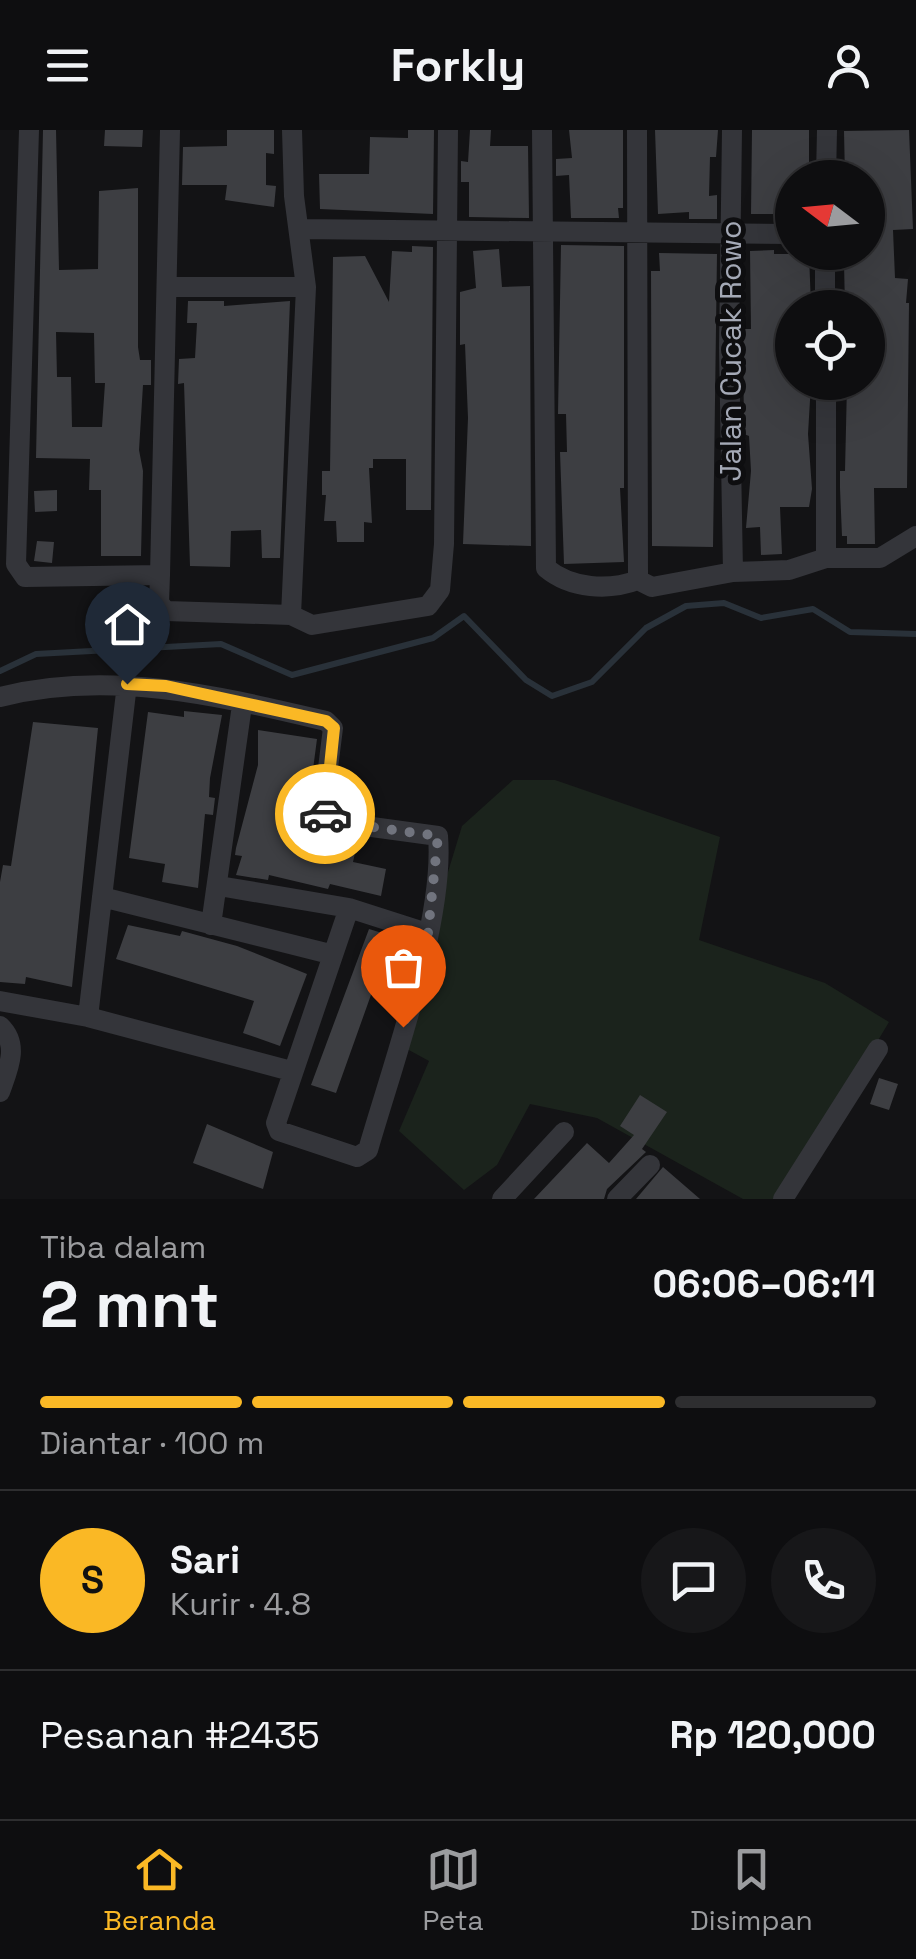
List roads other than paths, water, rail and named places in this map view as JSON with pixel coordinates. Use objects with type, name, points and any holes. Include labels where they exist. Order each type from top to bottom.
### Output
[{"type":"street","points":[[29,130],[18,573],[25,577],[160,575]]},
{"type":"street","points":[[170,130],[159,604],[166,611],[292,615],[312,625],[428,606],[438,596],[444,544],[448,130]]},
{"type":"street","points":[[292,130],[306,286],[292,615]]},
{"type":"street","points":[[542,130],[546,568],[565,580],[592,586],[638,580],[659,586],[734,572],[789,570],[826,558],[880,558],[916,536]]},
{"type":"street","points":[[637,130],[638,580]]},
{"type":"street","name":"Jalan Cucak Rowo","points":[[732,130],[734,572]]},
{"type":"street","points":[[826,160],[827,130]]},
{"type":"street","points":[[299,229],[775,234]]},
{"type":"street","points":[[167,287],[306,286]]},
{"type":"street","points":[[826,400],[826,558]]},
{"type":"street","points":[[88,1017],[127,684]]},
{"type":"street","points":[[0,720],[1,697],[35,688],[127,684],[166,686],[326,721],[334,728],[323,808],[328,821],[438,836],[428,933],[365,1155],[358,1157],[277,1130],[291,1071],[348,908]]},
{"type":"street","points":[[212,924],[242,705]]},
{"type":"street","points":[[219,886],[348,908],[428,933]]},
{"type":"street","points":[[102,897],[330,954]]},
{"type":"street","points":[[0,1001],[88,1017],[291,1071]]},
{"type":"street","points":[[0,1026],[11,1039],[12,1054],[0,1092]]},
{"type":"street","points":[[783,1199],[878,1049]]},
{"type":"street","points":[[502,1199],[564,1132]]},
{"type":"street","points":[[617,1199],[650,1165]]},
{"type":"waterway","points":[[0,671],[36,654],[221,644],[292,675],[433,638],[464,616],[526,680],[552,696],[592,682],[646,628],[686,606],[724,603],[761,618],[813,609],[850,632],[916,634]]}]
